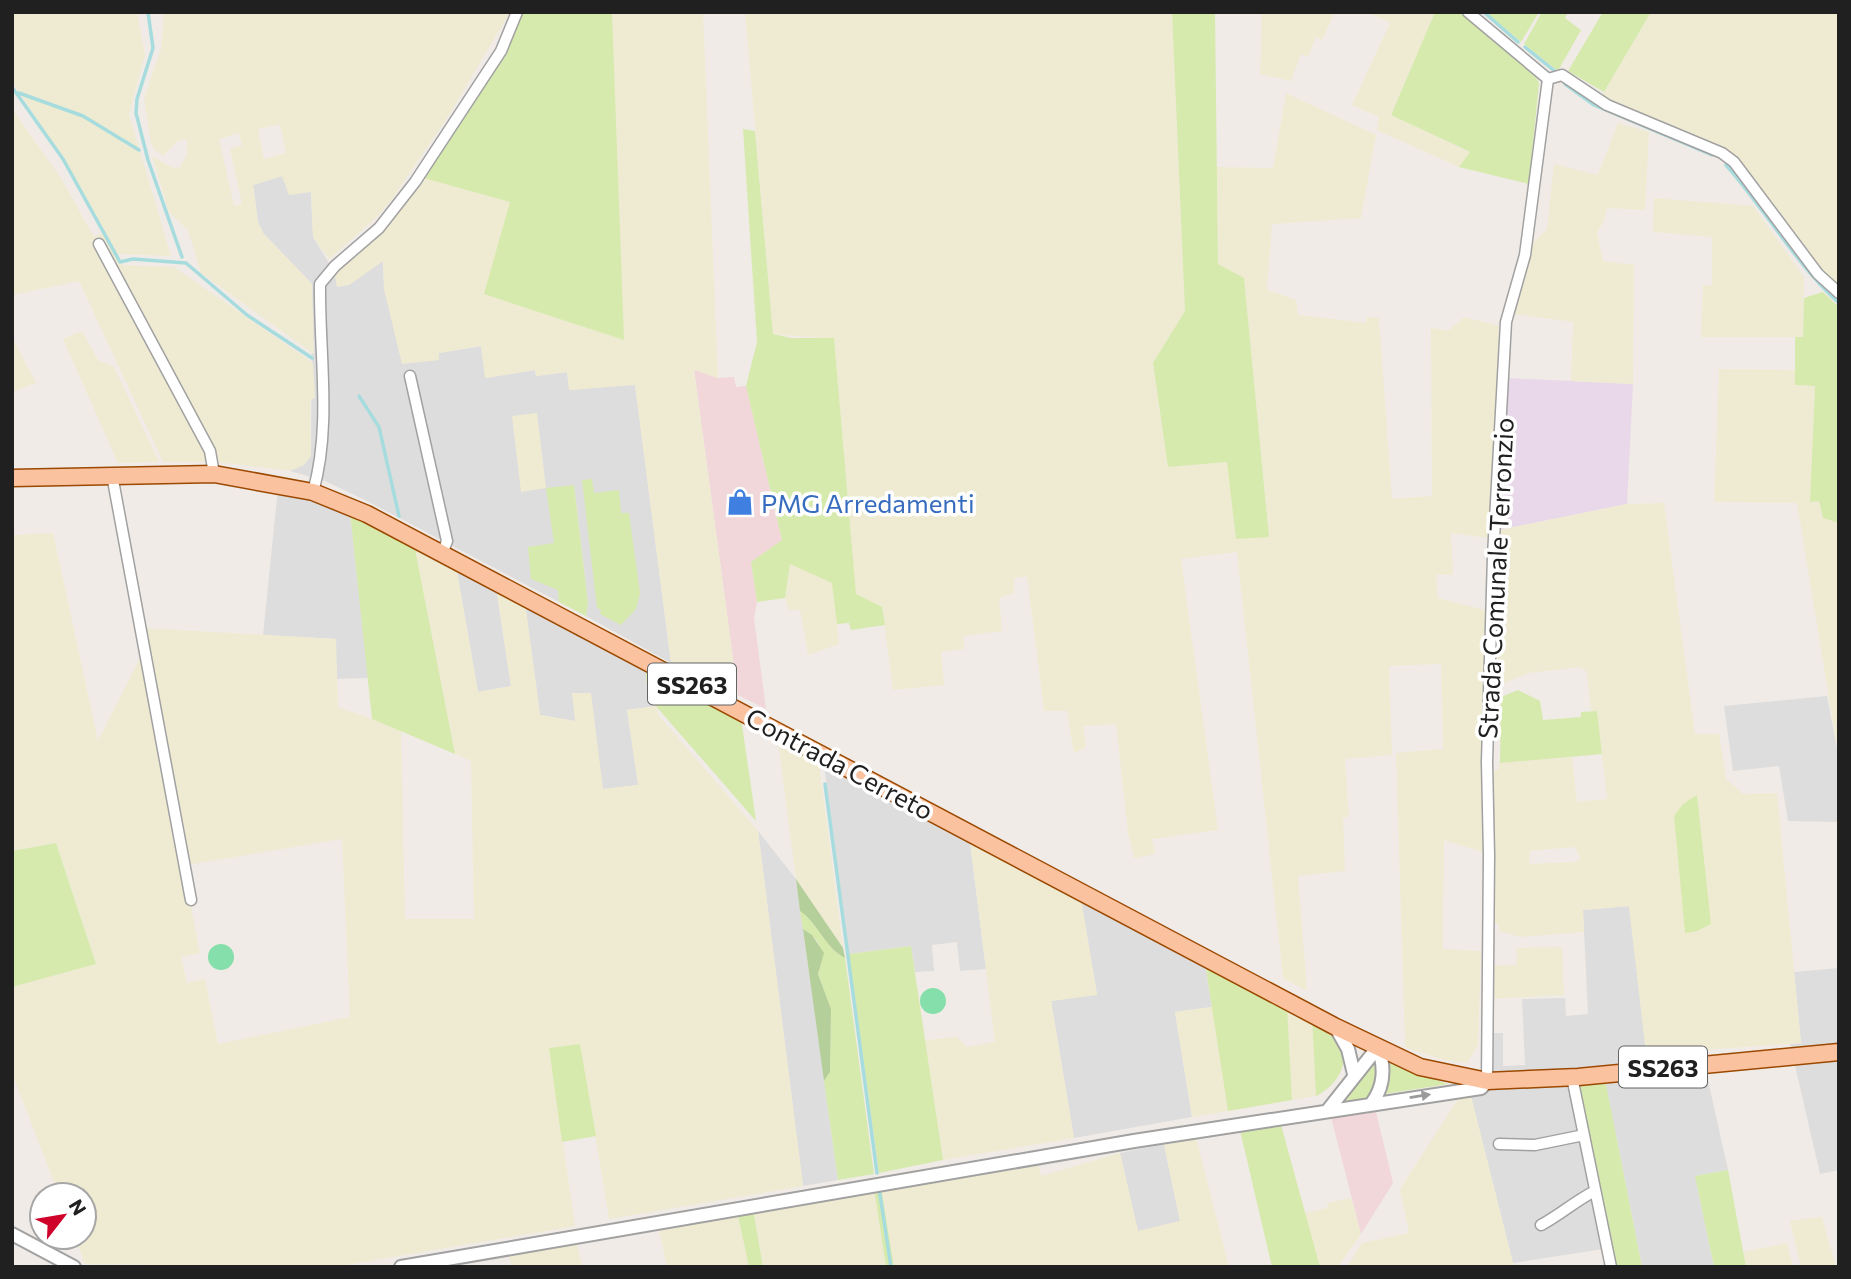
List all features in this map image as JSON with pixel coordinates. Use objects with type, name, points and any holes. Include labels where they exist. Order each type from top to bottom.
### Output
[{"type":"main road","name":"Contrada Cerreto","points":[[12,478],[214,474],[313,492],[367,514],[1334,1026]]},
{"type":"main road","name":"SS263","points":[[1334,1026],[1420,1067],[1486,1081],[1572,1077],[1839,1052]]},
{"type":"street","points":[[313,492],[321,465],[323,434],[320,284],[335,266],[379,228],[415,182],[502,51],[517,12]]},
{"type":"street","points":[[1468,12],[1548,79],[1562,75],[1607,105],[1722,153],[1734,162],[1818,274],[1839,293]]},
{"type":"street","name":"Strada Comunale Terronzio","points":[[1486,1081],[1489,855],[1487,762],[1493,556],[1506,322],[1525,255],[1548,79]]},
{"type":"street","points":[[99,244],[210,451],[214,474]]},
{"type":"street","points":[[410,376],[447,541],[442,554]]},
{"type":"street","points":[[112,475],[191,900]]},
{"type":"street","points":[[1334,1026],[1348,1049],[1354,1074]]},
{"type":"street","points":[[1372,1103],[1383,1080],[1383,1064],[1378,1047]]},
{"type":"street","points":[[1328,1111],[1354,1074],[1378,1047]]},
{"type":"street","points":[[1572,1077],[1611,1267]]},
{"type":"street","points":[[401,1267],[658,1220],[1372,1103],[1481,1088],[1486,1081]]},
{"type":"street","points":[[1499,1144],[1535,1145],[1584,1135]]},
{"type":"street","points":[[1541,1225],[1569,1204],[1595,1191]]},
{"type":"street","points":[[12,1234],[74,1267]]},
{"type":"shaded area","points":[[12,12],[137,12],[145,55],[129,114],[171,256],[116,254],[63,157],[12,82]]},
{"type":"shaded area","points":[[164,12],[510,12],[449,115],[392,199],[377,217],[329,259],[313,237],[311,192],[289,195],[282,176],[253,185],[258,222],[263,233],[312,284],[314,354],[201,273],[188,230],[169,212],[152,156],[173,168],[180,167],[187,154],[187,139],[177,141],[163,156],[151,144],[144,98],[161,49]],"holes":[[[280,124],[286,153],[264,159],[258,129]],[[239,133],[242,145],[230,149],[242,204],[234,206],[219,139]]]},
{"type":"shaded area","points":[[612,12],[703,12],[718,378],[694,370],[738,695],[671,663],[635,385],[569,390],[567,372],[536,376],[535,370],[485,378],[481,346],[439,353],[439,360],[402,364],[384,289],[383,261],[349,285],[337,287],[334,271],[420,177],[510,201],[623,340]]},
{"type":"shaded area","points":[[745,12],[1172,12],[1185,311],[1153,364],[1168,466],[1228,462],[1236,539],[1269,536],[1244,278],[1218,265],[1217,167],[1273,168],[1286,93],[1376,135],[1361,218],[1272,224],[1267,290],[1296,300],[1298,315],[1366,323],[1367,317],[1379,318],[1392,499],[1432,496],[1431,328],[1448,331],[1464,317],[1499,326],[1490,538],[1451,533],[1453,575],[1436,574],[1438,598],[1488,611],[1483,852],[1444,840],[1443,949],[1481,951],[1478,1045],[1467,1063],[1444,1060],[1405,1047],[1396,753],[1443,749],[1441,664],[1389,666],[1392,755],[1345,759],[1349,817],[1343,817],[1345,871],[1298,876],[1307,991],[1283,978],[1237,552],[1181,559],[1218,830],[1152,839],[1155,854],[1134,858],[1128,833],[1116,724],[1083,726],[1086,747],[1074,753],[1067,711],[1044,711],[1027,576],[1014,578],[1014,593],[999,598],[1002,631],[963,636],[964,649],[941,652],[944,685],[893,690],[882,607],[856,595],[834,339],[773,334]]},
{"type":"shaded area","points":[[1262,12],[1335,12],[1322,40],[1316,37],[1308,57],[1301,54],[1291,81],[1260,74]]},
{"type":"shaded area","points":[[1367,12],[1435,12],[1391,114],[1470,153],[1459,167],[1377,130],[1379,117],[1352,105],[1390,23]]},
{"type":"shaded area","points":[[1651,12],[1839,12],[1839,289],[1821,271],[1735,159],[1600,99]]},
{"type":"shaded area","points":[[12,109],[61,178],[94,237],[104,232],[121,265],[174,267],[313,363],[315,398],[310,400],[311,456],[304,465],[290,471],[217,462],[163,462],[79,281],[12,295]]},
{"type":"shaded area","points":[[1618,123],[1649,132],[1645,210],[1607,208],[1604,221],[1597,232],[1603,261],[1634,265],[1633,384],[1571,381],[1573,322],[1514,314],[1530,246],[1547,229],[1554,164],[1598,175]]},
{"type":"shaded area","points":[[282,176],[311,192],[313,237],[334,271],[349,285],[383,260],[384,289],[439,360],[439,353],[481,346],[486,378],[535,370],[536,376],[567,372],[570,390],[635,384],[671,663],[586,616],[588,603],[574,485],[554,544],[528,547],[558,590],[559,602],[367,501],[325,481],[290,471],[311,456],[312,284],[263,233],[258,222],[253,185]]},
{"type":"shaded area","points":[[1654,198],[1753,206],[1804,277],[1803,337],[1701,337],[1703,285],[1712,286],[1712,237],[1653,232]]},
{"type":"shaded area","points":[[82,331],[98,360],[114,367],[159,462],[118,463],[63,339]]},
{"type":"shaded area","points":[[12,337],[36,383],[12,392]]},
{"type":"shaded area","points":[[694,369],[718,378],[734,377],[736,387],[746,386],[782,541],[751,562],[757,602],[754,618],[766,709],[738,695]]},
{"type":"shaded area","points":[[1719,369],[1795,370],[1795,385],[1815,386],[1810,502],[1819,501],[1823,518],[1839,523],[1839,758],[1797,503],[1714,502]]},
{"type":"shaded area","points":[[1507,378],[1633,384],[1627,504],[1499,530]]},
{"type":"shaded area","points":[[537,413],[546,488],[521,492],[512,416]]},
{"type":"shaded area","points":[[278,488],[350,512],[368,678],[336,679],[336,639],[263,635]]},
{"type":"shaded area","points":[[1664,503],[1695,734],[1719,734],[1726,779],[1743,794],[1777,793],[1801,1043],[1646,1054],[1629,906],[1583,910],[1584,932],[1520,937],[1499,931],[1499,924],[1495,923],[1489,928],[1491,771],[1498,770],[1500,763],[1572,757],[1577,802],[1607,799],[1597,711],[1591,711],[1587,672],[1580,667],[1529,673],[1494,687],[1499,530],[1627,504]],"holes":[[[1575,847],[1581,859],[1575,862],[1529,864],[1530,851]]]},
{"type":"shaded area","points":[[53,533],[98,741],[141,656],[200,953],[181,957],[187,983],[205,979],[218,1044],[350,1017],[342,839],[187,865],[144,628],[336,639],[338,707],[401,730],[405,919],[474,919],[471,761],[455,754],[414,544],[456,566],[478,692],[511,686],[496,587],[525,603],[540,715],[575,721],[572,693],[591,693],[603,789],[638,785],[627,710],[656,706],[659,716],[758,831],[803,1186],[609,1219],[580,1044],[549,1048],[575,1226],[334,1267],[85,1264],[80,1251],[98,1251],[98,1181],[54,1181],[12,1073],[12,987],[96,964],[56,843],[12,851],[12,535]]},
{"type":"shaded area","points":[[790,563],[833,583],[839,644],[808,655],[800,610],[789,610],[785,598]]},
{"type":"shaded area","points":[[456,566],[496,587],[511,686],[478,692]]},
{"type":"shaded area","points":[[525,603],[645,665],[648,697],[656,706],[627,710],[639,785],[603,789],[575,721],[540,715]]},
{"type":"shaded area","points":[[1827,696],[1839,758],[1839,822],[1788,821],[1779,766],[1733,771],[1724,706]]},
{"type":"shaded area","points":[[777,734],[818,757],[843,948],[796,879]]},
{"type":"shaded area","points":[[823,758],[969,834],[986,969],[960,971],[957,942],[932,945],[934,971],[915,972],[911,946],[849,954]]},
{"type":"shaded area","points":[[758,831],[796,879],[838,1180],[803,1186]]},
{"type":"shaded area","points":[[969,834],[1080,894],[1097,995],[1051,1001],[1074,1138],[943,1160],[925,1040],[957,1037],[966,1047],[995,1042]]},
{"type":"shaded area","points":[[1080,894],[1205,963],[1212,1007],[1175,1012],[1192,1117],[1074,1138],[1051,1001],[1097,994]]},
{"type":"shaded area","points":[[1629,906],[1650,1073],[1705,1067],[1728,1170],[1695,1176],[1714,1267],[1642,1267],[1605,1080],[1610,1248],[1513,1263],[1470,1092],[1484,1091],[1487,1033],[1503,1033],[1503,1066],[1525,1065],[1522,999],[1565,998],[1566,1016],[1588,1014],[1583,910]]},
{"type":"shaded area","points":[[1562,947],[1564,995],[1489,999],[1488,966],[1517,965],[1516,948]]},
{"type":"shaded area","points":[[1839,968],[1839,1170],[1820,1174],[1790,1044],[1801,1043],[1794,972]]},
{"type":"shaded area","points":[[1287,1005],[1312,1017],[1316,1096],[1292,1100]]},
{"type":"shaded area","points":[[1212,1007],[1228,1111],[1192,1117],[1175,1012]]},
{"type":"shaded area","points":[[1470,1092],[1514,1267],[1347,1267],[1362,1243],[1409,1233],[1400,1189],[1462,1093]]},
{"type":"shaded area","points":[[1375,1108],[1393,1183],[1361,1234],[1331,1117]]},
{"type":"shaded area","points":[[1195,1134],[1229,1267],[894,1267],[881,1187],[1037,1160],[1041,1176],[1120,1153],[1138,1231],[1180,1221],[1163,1140]]},
{"type":"shaded area","points":[[1164,1144],[1180,1221],[1138,1232],[1120,1153]]},
{"type":"shaded area","points":[[874,1188],[886,1267],[763,1267],[753,1209]]},
{"type":"shaded area","points":[[1351,1198],[1361,1234],[1338,1267],[1320,1267],[1305,1213],[1328,1208],[1327,1203]]},
{"type":"shaded area","points":[[737,1211],[749,1267],[667,1267],[658,1225]]},
{"type":"shaded area","points":[[1822,1217],[1836,1267],[1801,1267],[1790,1221]]},
{"type":"shaded area","points":[[576,1239],[582,1267],[512,1267],[508,1252]]},
{"type":"shaded area","points":[[1787,1243],[1793,1267],[1746,1267],[1743,1252]]},
{"type":"green space","points":[[521,12],[612,12],[624,340],[484,294],[510,202],[420,177],[506,47]]},
{"type":"green space","points":[[1172,12],[1215,12],[1218,264],[1244,278],[1269,537],[1236,539],[1227,462],[1168,467],[1153,363],[1185,311]]},
{"type":"green space","points":[[1435,12],[1459,12],[1536,77],[1539,83],[1529,184],[1459,167],[1470,152],[1391,115]]},
{"type":"green space","points":[[1486,12],[1539,12],[1521,42]]},
{"type":"green space","points":[[1542,12],[1568,12],[1565,18],[1581,30],[1558,71],[1524,44]]},
{"type":"green space","points":[[1603,12],[1651,12],[1604,92],[1568,71]]},
{"type":"green space","points":[[743,129],[755,131],[773,334],[791,338],[834,338],[856,594],[882,607],[885,625],[851,630],[849,623],[837,624],[832,583],[790,564],[785,598],[757,602],[751,562],[782,540],[746,386],[757,342]]},
{"type":"green space","points":[[1823,292],[1839,307],[1839,523],[1823,518],[1819,501],[1810,502],[1815,386],[1795,385],[1795,337],[1803,337],[1804,298]]},
{"type":"green space","points":[[592,479],[594,493],[619,490],[621,513],[629,513],[640,593],[636,609],[621,625],[600,614],[601,610],[597,608],[582,480]]},
{"type":"green space","points":[[574,485],[588,603],[586,616],[559,602],[558,590],[531,579],[528,547],[554,543],[546,488]]},
{"type":"green space","points":[[350,512],[414,544],[455,754],[372,719]]},
{"type":"green space","points":[[645,665],[741,718],[756,821],[648,697]]},
{"type":"green space","points":[[1518,690],[1540,701],[1543,720],[1581,717],[1581,712],[1597,711],[1602,754],[1500,763],[1501,697]]},
{"type":"green space","points":[[1697,795],[1711,924],[1685,933],[1674,816],[1683,804]]},
{"type":"green space","points":[[56,843],[96,964],[12,987],[12,851]]},
{"type":"green space","points":[[796,879],[843,948],[845,958],[832,948],[800,911]]},
{"type":"green space","points":[[800,911],[832,948],[845,958],[874,1174],[838,1180],[824,1081],[830,1072],[831,1009],[818,974],[820,948],[815,938],[803,929]]},
{"type":"green space","points":[[803,929],[812,935],[824,953],[818,974],[831,1009],[830,1072],[824,1081]]},
{"type":"green space","points":[[221,944],[230,948],[234,957],[230,966],[221,970],[212,966],[208,957],[212,948]]},
{"type":"green space","points":[[911,946],[943,1160],[879,1173],[849,954]]},
{"type":"green space","points":[[1205,963],[1287,1005],[1292,1100],[1228,1111]]},
{"type":"green space","points":[[933,988],[942,992],[946,1001],[942,1010],[933,1014],[924,1010],[920,1001],[924,992]]},
{"type":"green space","points":[[1312,1017],[1329,1027],[1339,1038],[1344,1057],[1343,1066],[1333,1084],[1316,1096]]},
{"type":"green space","points":[[580,1044],[596,1136],[562,1142],[549,1048]]},
{"type":"green space","points":[[1377,1062],[1376,1082],[1367,1099],[1345,1103],[1358,1080]]},
{"type":"green space","points":[[1386,1062],[1448,1084],[1384,1094]]},
{"type":"green space","points":[[1605,1079],[1642,1267],[1613,1267],[1578,1082]]},
{"type":"green space","points":[[1280,1121],[1320,1267],[1272,1267],[1239,1126]]},
{"type":"green space","points":[[1728,1170],[1746,1267],[1714,1267],[1695,1176]]},
{"type":"green space","points":[[881,1187],[894,1267],[886,1267],[874,1188]]},
{"type":"green space","points":[[753,1209],[763,1267],[749,1267],[737,1211]]},
{"type":"waterway","points":[[148,12],[153,48],[137,99],[136,113],[148,160],[182,257]]},
{"type":"waterway","points":[[1485,13],[1518,42]]},
{"type":"waterway","points":[[1525,47],[1556,72]]},
{"type":"waterway","points":[[1565,84],[1594,105],[1712,155]]},
{"type":"waterway","points":[[12,87],[63,159],[120,262],[133,259],[186,263],[247,315],[312,358]]},
{"type":"waterway","points":[[19,93],[83,116],[139,150]]},
{"type":"waterway","points":[[1726,165],[1794,253],[1839,303]]},
{"type":"waterway","points":[[359,396],[379,427],[399,516]]},
{"type":"waterway","points":[[825,784],[877,1173]]},
{"type":"waterway","points":[[879,1188],[891,1267]]},
{"type":"place","name":"PMG Arredamenti","points":[[740,502]]}]
